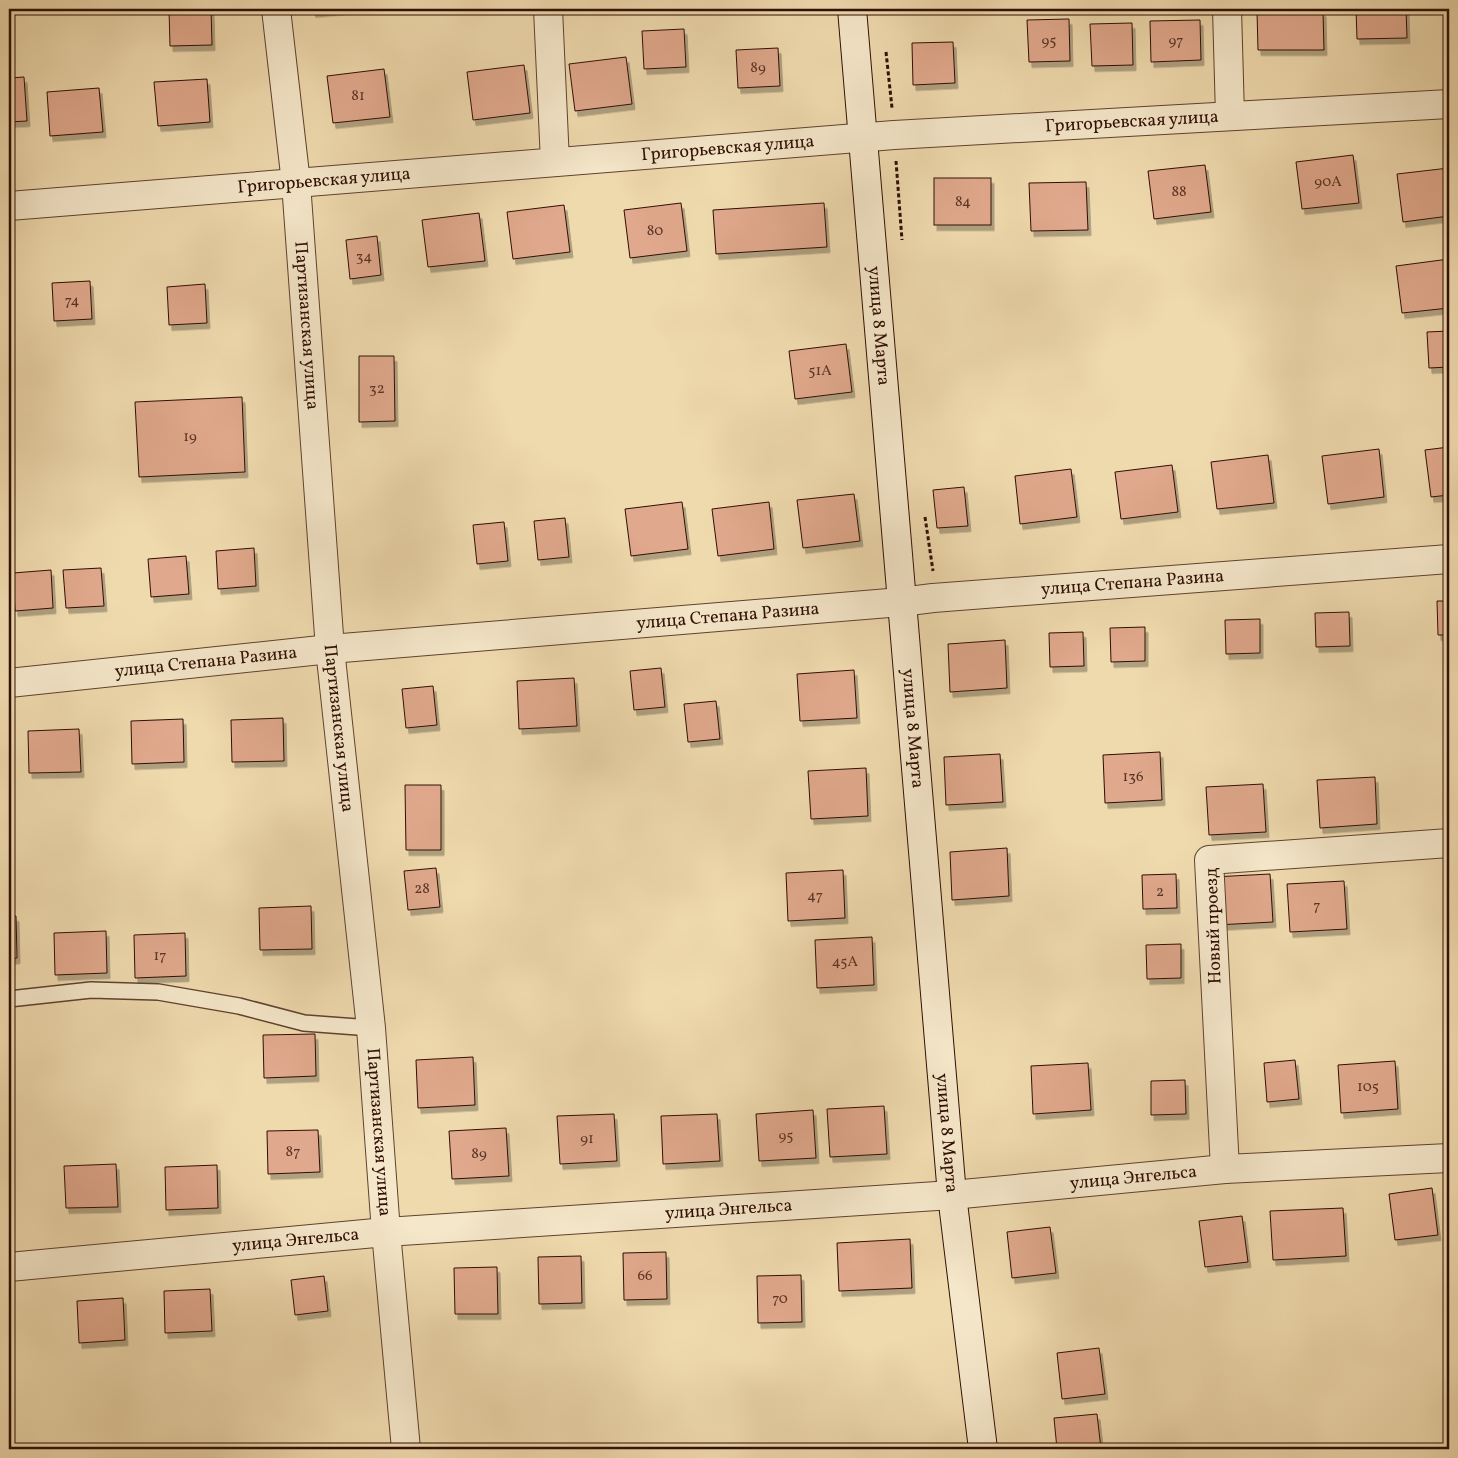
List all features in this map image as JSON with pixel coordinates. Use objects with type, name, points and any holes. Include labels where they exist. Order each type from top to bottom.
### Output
[{"type":"street","name":"Партизанская улица","points":[[276,9],[296,183],[330,649],[371,1028],[386,1232],[406,1449]]},
{"type":"street","points":[[548,9],[555,162]]},
{"type":"street","name":"улица 8 Марта","points":[[852,9],[952,1195],[983,1449]]},
{"type":"street","points":[[1228,9],[1230,116]]},
{"type":"street","name":"Григорьевская улица","points":[[9,206],[863,138],[1449,104]]},
{"type":"street","name":"улица Степана Разина","points":[[9,683],[330,649],[933,598],[1449,560]]},
{"type":"street","name":"Новый проезд","points":[[1225,1169],[1209,860],[1449,843]]},
{"type":"street","name":"улица Энгельса","points":[[9,1268],[386,1232],[952,1195],[1225,1169],[1449,1158]]},
{"type":"lane","points":[[9,999],[91,990],[158,992],[238,1006],[304,1023],[371,1028]]},
{"type":"building","points":[[169,9],[211,9],[212,45],[170,46]]},
{"type":"building","points":[[312,9],[342,9],[313,12]]},
{"type":"building","points":[[1356,9],[1406,9],[1407,38],[1357,39]]},
{"type":"building","points":[[1257,11],[1323,11],[1324,50],[1258,50]]},
{"type":"building","points":[[1069,19],[1070,61],[1029,62],[1027,20]]},
{"type":"building","points":[[1200,20],[1201,60],[1151,62],[1150,21]]},
{"type":"building","points":[[1132,23],[1133,65],[1092,66],[1090,24]]},
{"type":"building","points":[[684,29],[686,67],[644,69],[642,31]]},
{"type":"building","points":[[953,42],[955,83],[913,85],[912,43]]},
{"type":"building","points":[[778,48],[780,86],[738,88],[736,50]]},
{"type":"building","points":[[626,57],[632,104],[575,111],[569,64]]},
{"type":"building","points":[[524,65],[530,113],[473,120],[467,72]]},
{"type":"building","points":[[384,69],[390,117],[333,123],[327,76]]},
{"type":"building","points":[[24,77],[27,121],[9,122],[9,78]]},
{"type":"building","points":[[207,79],[210,122],[158,126],[154,82]]},
{"type":"building","points":[[99,88],[103,132],[50,136],[47,92]]},
{"type":"building","points":[[1353,155],[1359,203],[1302,209],[1296,162]]},
{"type":"building","points":[[1205,165],[1211,212],[1154,219],[1148,171]]},
{"type":"building","points":[[1449,168],[1449,216],[1403,222],[1397,174]]},
{"type":"building","points":[[934,178],[991,178],[991,225],[934,225]]},
{"type":"building","points":[[1086,182],[1088,230],[1031,231],[1029,183]]},
{"type":"building","points":[[681,203],[687,251],[630,258],[624,210]]},
{"type":"building","points":[[824,203],[827,247],[716,254],[713,210]]},
{"type":"building","points":[[564,205],[570,252],[513,259],[507,212]]},
{"type":"building","points":[[479,213],[485,261],[428,267],[422,220]]},
{"type":"building","points":[[377,236],[381,275],[350,279],[346,240]]},
{"type":"building","points":[[1449,259],[1449,308],[1402,313],[1396,266]]},
{"type":"building","points":[[90,281],[92,319],[54,321],[52,283]]},
{"type":"building","points":[[205,284],[207,323],[169,325],[167,287]]},
{"type":"building","points":[[1449,331],[1449,367],[1429,368],[1427,332]]},
{"type":"building","points":[[846,344],[852,392],[795,399],[789,351]]},
{"type":"building","points":[[359,356],[394,356],[395,421],[359,422]]},
{"type":"building","points":[[242,397],[245,472],[139,477],[135,402]]},
{"type":"building","points":[[1449,447],[1449,495],[1431,497],[1425,450]]},
{"type":"building","points":[[1379,449],[1384,497],[1328,504],[1322,456]]},
{"type":"building","points":[[1268,455],[1274,503],[1217,509],[1211,462]]},
{"type":"building","points":[[1172,465],[1178,512],[1121,519],[1115,472]]},
{"type":"building","points":[[1071,469],[1077,517],[1020,524],[1015,476]]},
{"type":"building","points":[[964,487],[968,526],[937,528],[933,490]]},
{"type":"building","points":[[854,494],[860,541],[803,548],[797,500]]},
{"type":"building","points":[[682,502],[688,549],[631,556],[625,509]]},
{"type":"building","points":[[769,502],[774,549],[718,556],[712,509]]},
{"type":"building","points":[[565,518],[569,557],[538,560],[534,521]]},
{"type":"building","points":[[504,522],[508,561],[477,564],[473,525]]},
{"type":"building","points":[[254,548],[256,586],[218,589],[216,551]]},
{"type":"building","points":[[186,556],[189,594],[151,597],[148,559]]},
{"type":"building","points":[[101,568],[104,606],[66,608],[63,570]]},
{"type":"building","points":[[51,570],[53,608],[15,611],[13,573]]},
{"type":"building","points":[[1437,601],[1449,601],[1449,635],[1438,635]]},
{"type":"building","points":[[1349,612],[1350,646],[1316,647],[1315,613]]},
{"type":"building","points":[[1260,619],[1260,653],[1226,654],[1225,620]]},
{"type":"building","points":[[1145,627],[1145,661],[1111,662],[1110,628]]},
{"type":"building","points":[[1083,632],[1084,666],[1050,667],[1049,633]]},
{"type":"building","points":[[1005,640],[1007,688],[950,692],[948,644]]},
{"type":"building","points":[[661,668],[665,707],[634,710],[630,671]]},
{"type":"building","points":[[854,670],[857,718],[800,721],[797,674]]},
{"type":"building","points":[[574,678],[577,726],[519,729],[517,681]]},
{"type":"building","points":[[433,686],[437,725],[406,728],[402,689]]},
{"type":"building","points":[[716,701],[720,739],[688,742],[684,704]]},
{"type":"building","points":[[283,718],[284,761],[232,762],[231,720]]},
{"type":"building","points":[[183,719],[184,762],[132,764],[131,721]]},
{"type":"building","points":[[79,729],[81,772],[29,773],[28,731]]},
{"type":"building","points":[[1160,752],[1162,800],[1105,803],[1103,755]]},
{"type":"building","points":[[1000,754],[1003,802],[946,805],[944,757]]},
{"type":"building","points":[[866,768],[868,816],[811,819],[808,771]]},
{"type":"building","points":[[1375,777],[1377,824],[1320,828],[1317,780]]},
{"type":"building","points":[[1263,784],[1266,832],[1209,835],[1206,787]]},
{"type":"building","points":[[405,785],[441,785],[441,850],[406,850]]},
{"type":"building","points":[[1007,848],[1009,896],[952,900],[950,852]]},
{"type":"building","points":[[436,868],[440,907],[408,910],[404,871]]},
{"type":"building","points":[[843,870],[845,918],[788,921],[786,873]]},
{"type":"building","points":[[1176,874],[1177,908],[1143,909],[1142,875]]},
{"type":"building","points":[[1270,874],[1273,922],[1216,925],[1213,877]]},
{"type":"building","points":[[1344,881],[1347,929],[1290,932],[1287,884]]},
{"type":"building","points":[[311,906],[312,949],[260,950],[259,908]]},
{"type":"building","points":[[9,916],[16,916],[17,958],[9,959]]},
{"type":"building","points":[[106,931],[107,973],[55,975],[54,933]]},
{"type":"building","points":[[185,933],[186,976],[135,978],[134,935]]},
{"type":"building","points":[[872,937],[874,985],[817,988],[815,940]]},
{"type":"building","points":[[1181,944],[1181,978],[1147,979],[1146,945]]},
{"type":"building","points":[[315,1034],[316,1076],[264,1078],[263,1035]]},
{"type":"building","points":[[473,1057],[475,1105],[418,1108],[416,1060]]},
{"type":"building","points":[[1295,1060],[1299,1099],[1267,1102],[1264,1063]]},
{"type":"building","points":[[1395,1061],[1398,1109],[1341,1113],[1338,1065]]},
{"type":"building","points":[[1088,1063],[1091,1110],[1033,1114],[1031,1066]]},
{"type":"building","points":[[1185,1080],[1186,1114],[1151,1115],[1151,1081]]},
{"type":"building","points":[[884,1106],[887,1154],[830,1157],[827,1109]]},
{"type":"building","points":[[813,1110],[816,1158],[759,1161],[756,1114]]},
{"type":"building","points":[[614,1114],[617,1161],[560,1164],[557,1116]]},
{"type":"building","points":[[717,1114],[720,1161],[663,1164],[661,1116]]},
{"type":"building","points":[[506,1128],[509,1176],[452,1179],[449,1131]]},
{"type":"building","points":[[318,1130],[320,1172],[268,1174],[267,1131]]},
{"type":"building","points":[[116,1164],[118,1207],[66,1208],[64,1166]]},
{"type":"building","points":[[217,1165],[218,1208],[166,1210],[165,1167]]},
{"type":"building","points":[[1432,1188],[1438,1235],[1395,1240],[1389,1194]]},
{"type":"building","points":[[1343,1208],[1346,1256],[1273,1260],[1270,1211]]},
{"type":"building","points":[[1242,1216],[1248,1262],[1205,1267],[1199,1221]]},
{"type":"building","points":[[1050,1227],[1056,1273],[1012,1278],[1007,1232]]},
{"type":"building","points":[[910,1239],[912,1288],[839,1291],[837,1243]]},
{"type":"building","points":[[666,1252],[667,1299],[624,1300],[623,1253]]},
{"type":"building","points":[[581,1256],[582,1303],[539,1304],[538,1257]]},
{"type":"building","points":[[497,1267],[498,1314],[455,1314],[454,1268]]},
{"type":"building","points":[[801,1275],[802,1322],[758,1323],[757,1276]]},
{"type":"building","points":[[324,1276],[328,1311],[295,1315],[291,1280]]},
{"type":"building","points":[[210,1289],[212,1331],[165,1333],[164,1291]]},
{"type":"building","points":[[123,1298],[125,1340],[79,1343],[77,1301]]},
{"type":"building","points":[[1099,1348],[1105,1394],[1062,1399],[1057,1353]]},
{"type":"building","points":[[1097,1414],[1101,1449],[1057,1449],[1054,1418]]},
{"type":"building","points":[[945,1444],[945,1449],[902,1449],[902,1445]]}]
